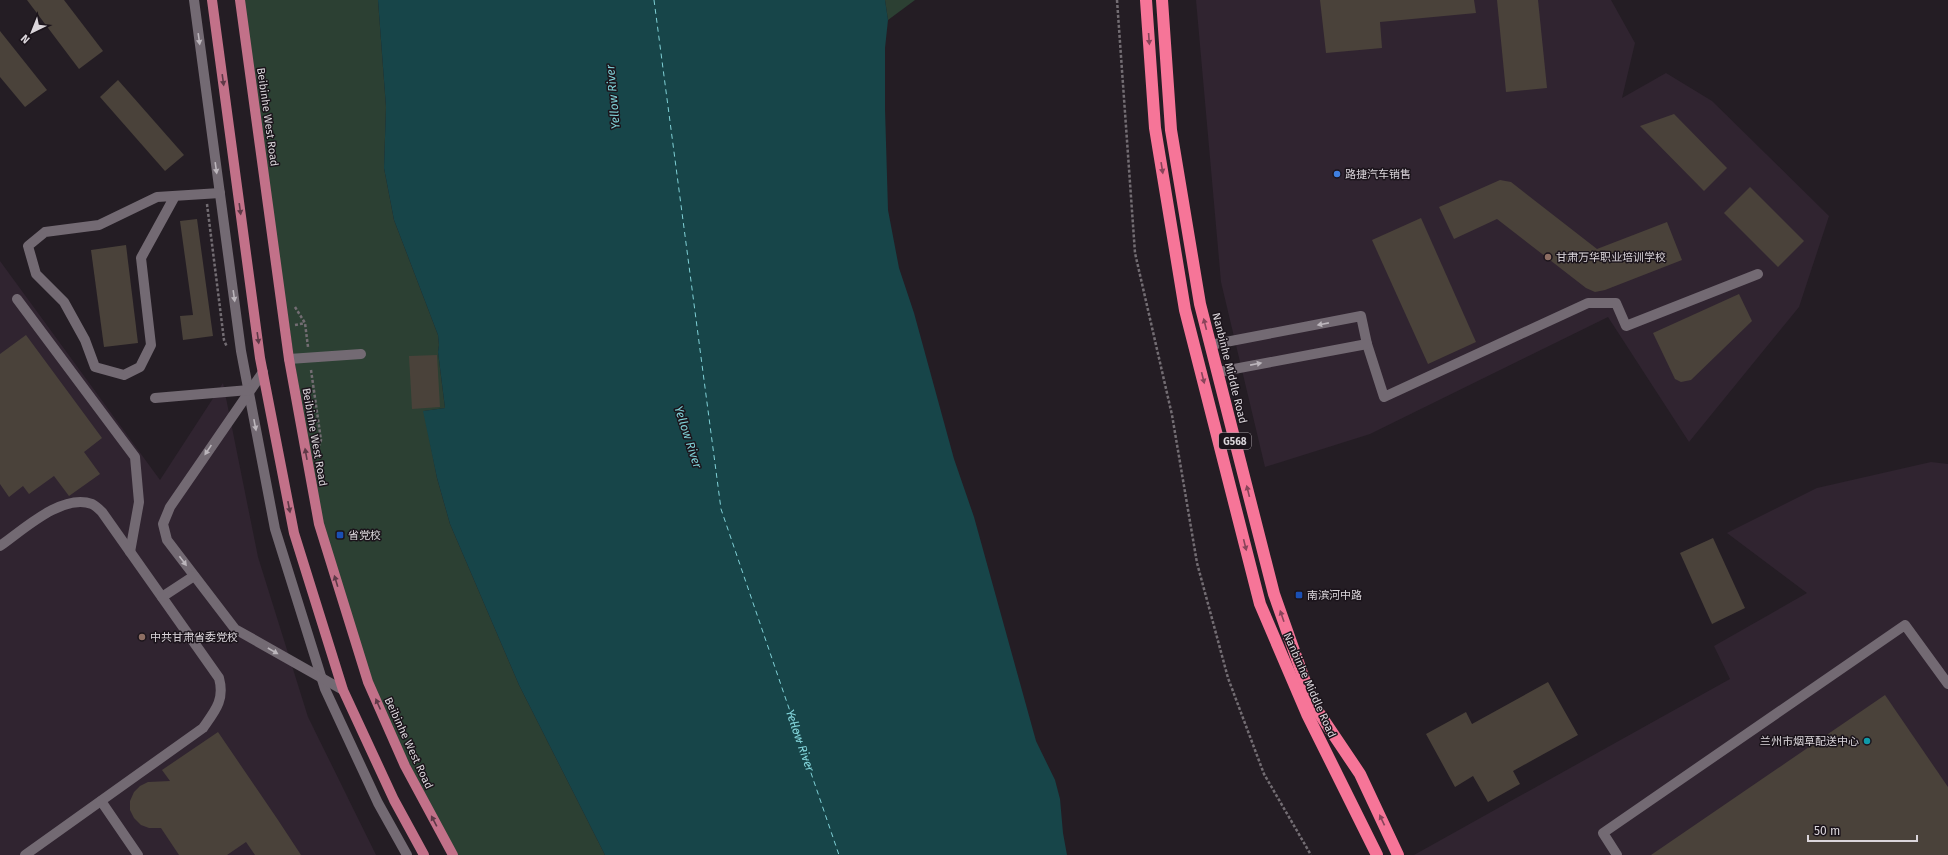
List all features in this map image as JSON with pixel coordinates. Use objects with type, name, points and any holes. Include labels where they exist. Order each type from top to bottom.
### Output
[{"type":"highway","name":"Nanbinhe Middle Road","points":[[1146,0],[1156,128],[1185,310],[1260,604],[1307,714],[1377,855]]},
{"type":"highway","name":"Nanbinhe Middle Road","points":[[1162,0],[1171,130],[1200,304],[1274,594],[1304,679],[1317,710],[1360,774],[1398,855]]},
{"type":"main road","points":[[212,0],[263,372],[294,533],[343,690],[394,800],[424,855]]},
{"type":"main road","name":"Beibinhe West Road","points":[[240,0],[289,358],[319,524],[368,682],[405,766],[453,855]]},
{"type":"street","points":[[194,0],[241,351],[275,529],[322,680],[378,803],[407,855]]},
{"type":"street","points":[[1162,0],[1167,0]]},
{"type":"street","points":[[175,196],[141,258],[152,345],[140,367],[124,375],[95,367],[85,340],[64,302],[36,274],[28,246],[45,232],[99,225],[157,197],[220,193]]},
{"type":"street","points":[[1210,345],[1361,316],[1367,344],[1384,397],[1588,303],[1616,303],[1626,326],[1758,274]]},
{"type":"street","points":[[17,298],[135,457],[140,502],[130,552]]},
{"type":"street","points":[[1218,372],[1367,344]]},
{"type":"street","points":[[289,358],[361,354]]},
{"type":"street","points":[[263,372],[249,390],[170,507],[163,524],[167,540],[235,629],[322,680],[343,690]]},
{"type":"street","points":[[154,398],[249,390]]},
{"type":"street","points":[[0,546],[55,507],[74,502],[92,504],[102,512],[220,678],[223,690],[216,709],[203,728],[25,855]]},
{"type":"street","points":[[162,597],[194,576]]},
{"type":"street","points":[[1617,855],[1603,833],[1905,625],[1948,684]]},
{"type":"street","points":[[101,801],[138,855]]},
{"type":"path","points":[[1117,0],[1135,253],[1172,415],[1198,563],[1228,678],[1264,774],[1311,855]]},
{"type":"path","points":[[206,194],[224,340]]},
{"type":"path","points":[[305,323],[309,354]]},
{"type":"path","points":[[310,362],[321,440]]},
{"type":"shaded area","name":"甘肃万华职业培训学校","points":[[1196,0],[1611,0],[1635,43],[1622,98],[1666,73],[1712,101],[1829,216],[1799,307],[1689,442],[1608,317],[1370,434],[1265,467],[1221,282]]},
{"type":"shaded area","name":"中共甘肃省委党校","points":[[0,261],[160,480],[223,383],[258,557],[308,717],[376,855],[0,855]]},
{"type":"shaded area","points":[[1931,462],[1948,464],[1948,855],[1414,855],[1730,679],[1714,646],[1807,593],[1727,533],[1817,488]]},
{"type":"green space","points":[[240,0],[378,0],[386,107],[384,168],[394,220],[438,335],[438,352],[445,408],[424,411],[437,478],[450,524],[519,685],[605,855],[453,855],[368,682],[319,524]]},
{"type":"green space","points":[[885,0],[915,0],[888,20]]},
{"type":"water","name":"Yellow River","points":[[378,0],[885,0],[888,20],[885,48],[885,109],[888,210],[899,268],[914,313],[954,459],[974,517],[1036,741],[1055,780],[1060,799],[1063,833],[1067,855],[605,855],[519,685],[450,524],[437,478],[423,411],[445,408],[438,352],[438,335],[394,220],[384,168],[386,107]]},
{"type":"building","points":[[27,0],[64,0],[103,51],[79,69]]},
{"type":"building","points":[[1320,0],[1474,0],[1476,13],[1380,22],[1382,48],[1326,53]]},
{"type":"building","points":[[1497,0],[1538,0],[1547,88],[1506,92]]},
{"type":"building","points":[[0,31],[47,90],[25,107],[0,77]]},
{"type":"building","points":[[118,80],[184,155],[165,171],[100,97]]},
{"type":"building","points":[[1674,114],[1727,168],[1704,191],[1640,126]]},
{"type":"building","points":[[1500,180],[1511,182],[1597,249],[1667,222],[1682,260],[1605,290],[1595,292],[1586,288],[1497,219],[1454,239],[1439,207]]},
{"type":"building","points":[[1750,187],[1804,241],[1778,267],[1724,213]]},
{"type":"building","points":[[1421,218],[1476,342],[1428,364],[1372,240]]},
{"type":"building","points":[[197,219],[213,336],[183,340],[180,316],[193,315],[180,221]]},
{"type":"building","points":[[126,245],[138,343],[104,347],[91,250]]},
{"type":"building","points":[[1739,294],[1752,321],[1691,380],[1681,382],[1675,379],[1653,333]]},
{"type":"building","points":[[26,335],[102,438],[84,452],[100,474],[69,496],[54,476],[29,494],[23,486],[9,497],[0,484],[0,354]]},
{"type":"building","points":[[437,355],[440,407],[412,409],[409,356]]},
{"type":"building","points":[[1713,538],[1745,608],[1712,624],[1680,553]]},
{"type":"building","points":[[1548,682],[1578,735],[1513,771],[1520,784],[1488,802],[1473,776],[1455,787],[1426,734],[1466,712],[1472,724]]},
{"type":"building","name":"兰州市烟草配送中心","points":[[1885,695],[1948,787],[1948,855],[1651,855]]},
{"type":"building","points":[[218,732],[301,855],[255,855],[246,842],[227,855],[179,855],[161,828],[149,828],[141,825],[134,818],[130,810],[130,801],[134,792],[140,786],[148,782],[170,781],[162,770]]},
{"type":"ferry route","points":[[654,0],[721,509],[839,855]]},
{"type":"place","name":"路捷汽车销售","points":[[1337,174]]},
{"type":"place","name":"甘肃万华职业培训学校","points":[[1548,257]]},
{"type":"place","name":"省党校","points":[[340,535]]},
{"type":"place","name":"南滨河中路","points":[[1299,595]]},
{"type":"place","name":"中共甘肃省委党校","points":[[142,637]]},
{"type":"place","name":"兰州市烟草配送中心","points":[[1867,741]]}]
